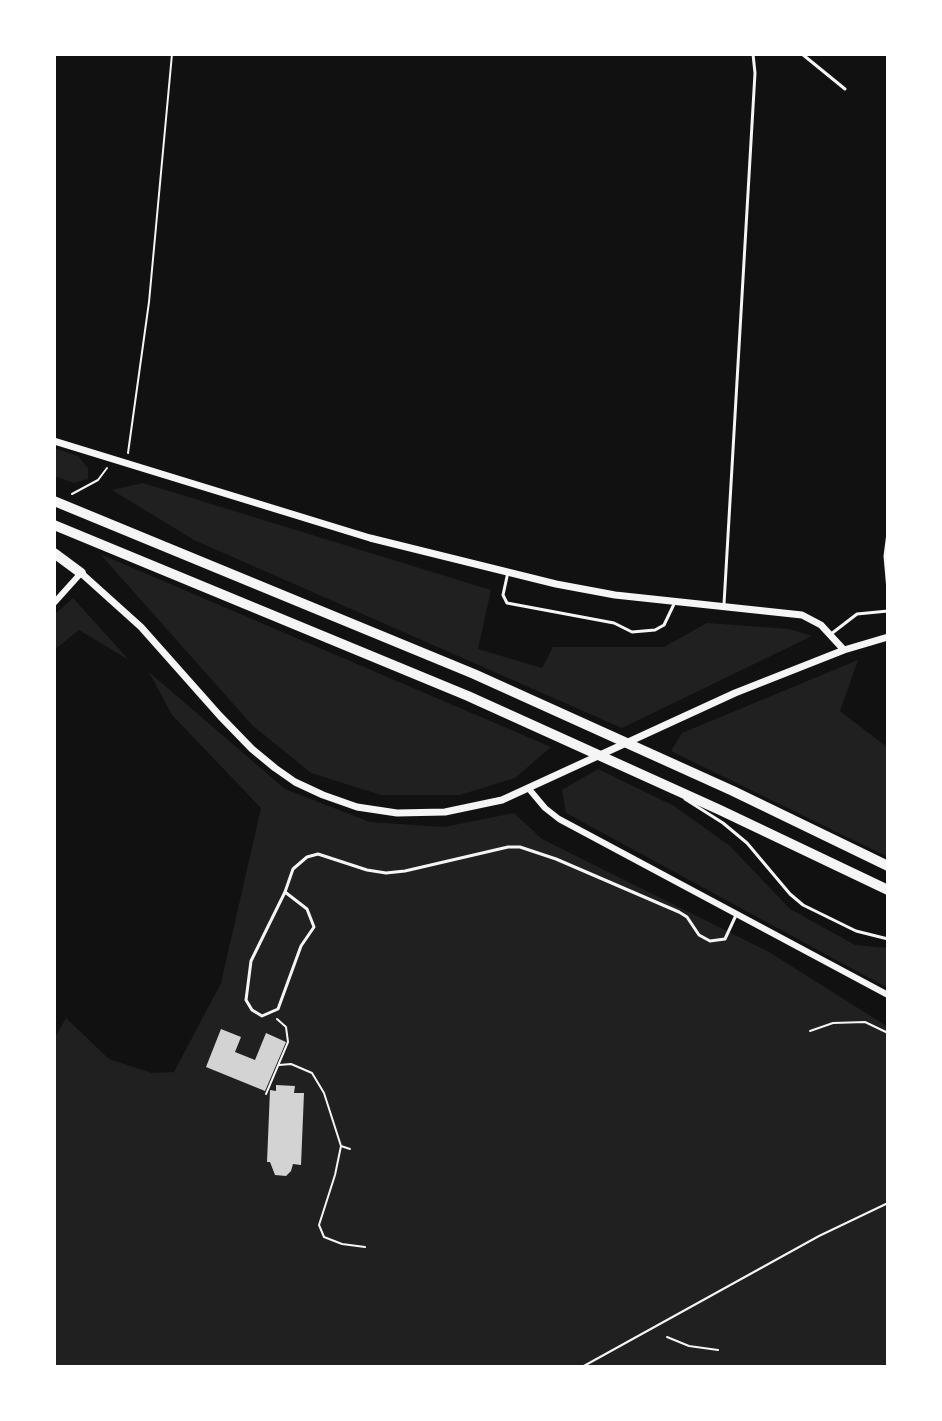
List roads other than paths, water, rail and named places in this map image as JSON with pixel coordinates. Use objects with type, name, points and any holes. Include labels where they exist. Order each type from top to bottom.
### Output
[{"type":"highway","points":[[54,501],[474,674],[888,866]]},
{"type":"highway","points":[[54,525],[368,653],[646,775],[888,890]]},
{"type":"highway","points":[[54,553],[81,573]]},
{"type":"street","points":[[54,441],[370,538],[508,572],[615,595],[802,615],[831,634],[844,650]]},
{"type":"street","points":[[54,603],[81,573],[141,627],[252,749],[295,782],[323,795],[369,809],[427,814],[485,805],[529,789],[773,677],[888,637]]},
{"type":"street","points":[[529,789],[559,819],[888,995]]},
{"type":"lane","points":[[802,54],[845,89]]},
{"type":"lane","points":[[723,607],[755,55]]},
{"type":"lane","points":[[888,533],[885,556],[888,590]]},
{"type":"lane","points":[[508,572],[503,595],[507,603],[614,623],[632,632],[655,630],[664,625],[675,602]]},
{"type":"lane","points":[[831,634],[857,614],[888,611]]},
{"type":"lane","points":[[646,775],[736,833],[803,905],[856,931],[888,939]]},
{"type":"lane","points":[[285,892],[307,909],[314,927],[301,946],[283,1000],[272,1013],[262,1016],[252,1010],[246,1000],[251,961],[293,869],[307,857],[318,854],[386,873],[513,847],[539,852],[679,912],[687,917],[699,935],[710,941],[725,939],[737,913]]}]
